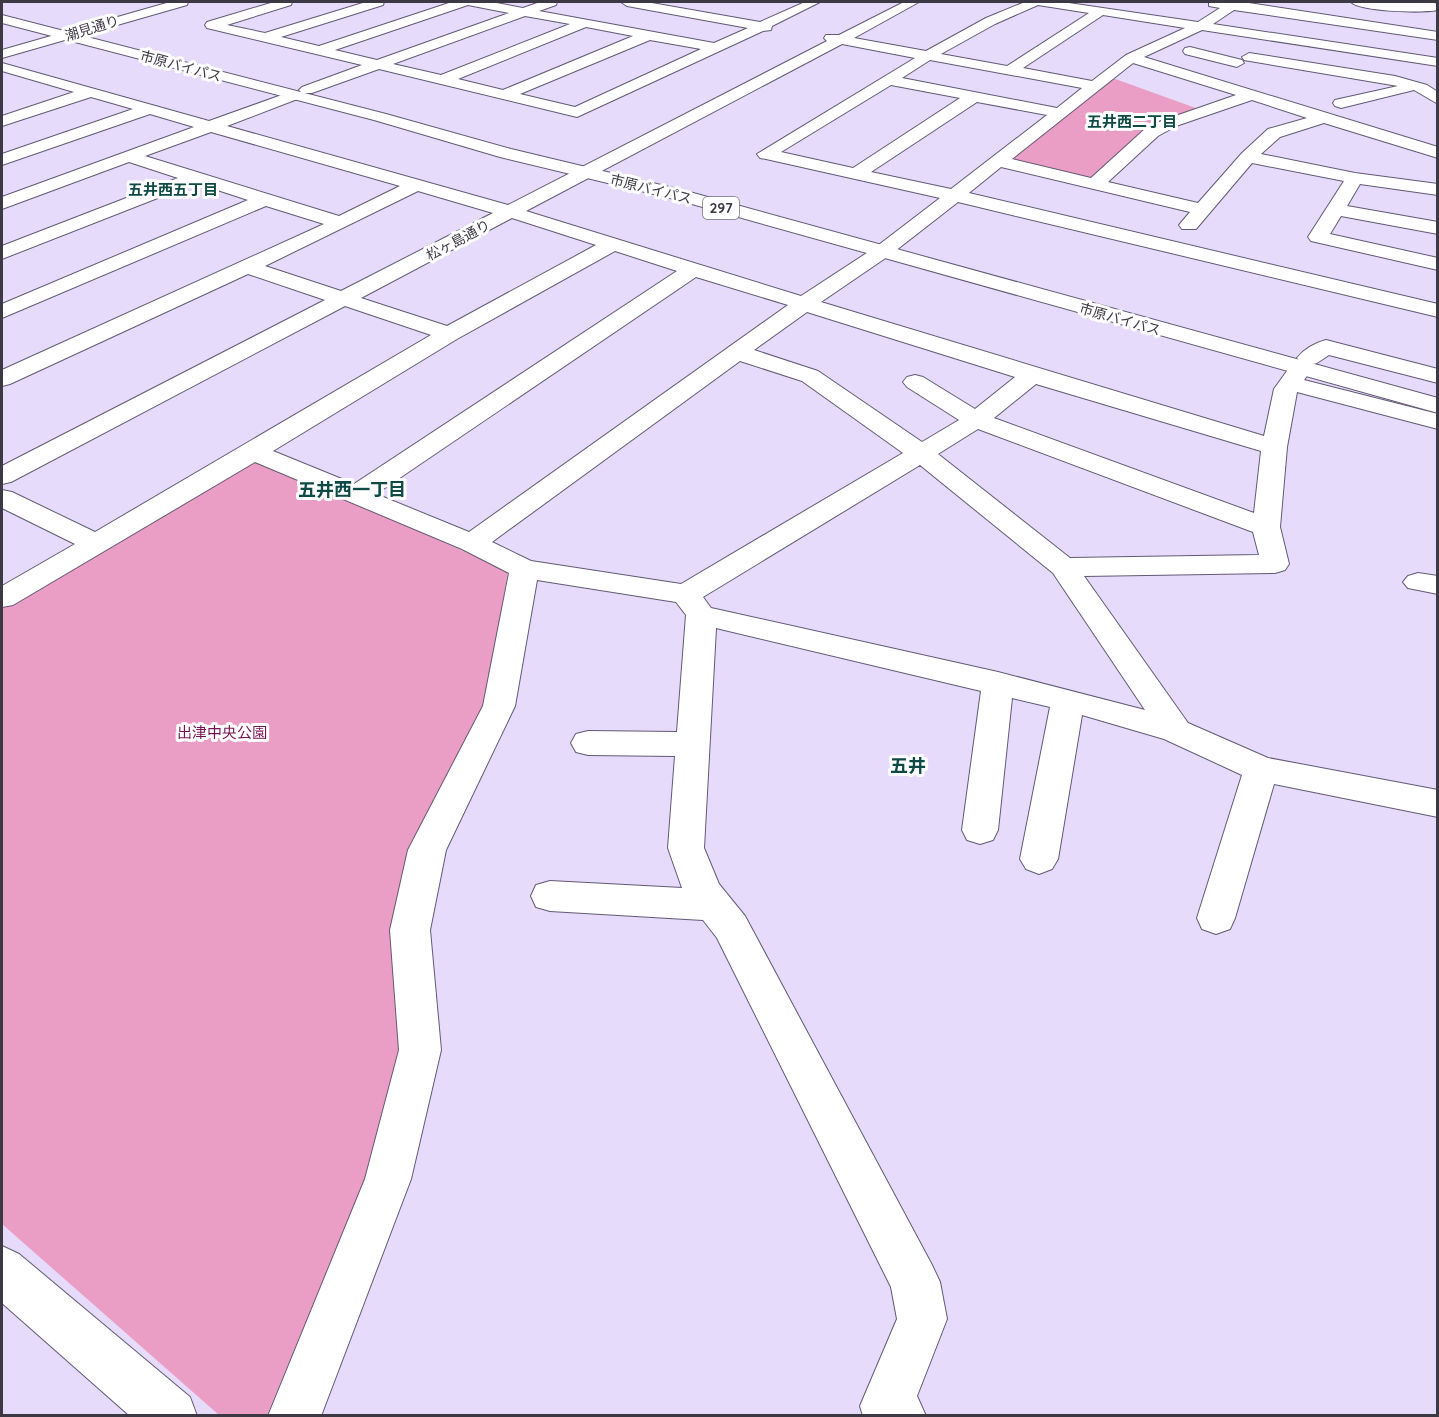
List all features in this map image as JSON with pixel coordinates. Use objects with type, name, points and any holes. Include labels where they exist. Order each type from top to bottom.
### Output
[{"type":"main road","name":"潮見通り","points":[[2,54],[182,2]]},
{"type":"main road","points":[[286,2],[212,25],[577,112],[809,4]]},
{"type":"main road","points":[[264,38],[378,2]]},
{"type":"main road","points":[[318,51],[463,2]]},
{"type":"main road","points":[[473,2],[716,48]]},
{"type":"main road","points":[[2,203],[551,2]]},
{"type":"main road","points":[[627,2],[783,30]]},
{"type":"main road","points":[[780,2],[809,4]]},
{"type":"main road","name":"松ヶ島通り","points":[[2,476],[344,300],[592,167],[914,2]]},
{"type":"main road","points":[[1035,2],[1007,12],[926,56],[866,95],[766,154],[953,195],[1437,311]]},
{"type":"main road","points":[[1040,2],[1437,62]]},
{"type":"main road","points":[[1202,2],[1233,4],[1437,36]]},
{"type":"main road","points":[[1357,2],[1436,8]]},
{"type":"main road","points":[[1420,2],[1436,8]]},
{"type":"main road","points":[[472,543],[805,303],[888,247],[1131,58],[1200,26],[1233,4]]},
{"type":"main road","name":"市原バイパス","points":[[2,10],[75,33],[592,167],[680,195],[888,247],[1300,370],[1437,406]]},
{"type":"main road","points":[[1009,71],[1101,11]]},
{"type":"main road","name":"市原バイパス","points":[[2,19],[75,33]]},
{"type":"main road","points":[[442,80],[585,23]]},
{"type":"main road","points":[[504,95],[649,35]]},
{"type":"main road","points":[[817,36],[1095,86]]},
{"type":"main road","points":[[1207,80],[1279,38]]},
{"type":"main road","points":[[1190,51],[1395,81],[1417,87],[1437,99]]},
{"type":"main road","points":[[1131,58],[1437,153]]},
{"type":"main road","points":[[2,67],[511,212],[1032,375],[1274,447]]},
{"type":"main road","points":[[11,86],[38,77]]},
{"type":"main road","points":[[888,80],[1061,113]]},
{"type":"main road","points":[[1341,103],[1417,87]]},
{"type":"main road","points":[[2,121],[91,92]]},
{"type":"main road","points":[[866,95],[887,99]]},
{"type":"main road","points":[[1095,184],[1152,132],[1181,119],[1252,95]]},
{"type":"main road","points":[[856,174],[974,97]]},
{"type":"main road","points":[[930,108],[951,112]]},
{"type":"main road","points":[[2,160],[150,109]]},
{"type":"main road","points":[[1168,248],[1204,210],[1248,157],[1274,133],[1324,118]]},
{"type":"main road","points":[[130,156],[341,223]]},
{"type":"main road","points":[[1248,157],[1355,178],[1437,189]]},
{"type":"main road","points":[[998,161],[1204,210]]},
{"type":"main road","points":[[2,253],[196,177]]},
{"type":"main road","points":[[1355,178],[1318,237],[1437,264]]},
{"type":"main road","points":[[8,371],[341,223],[416,185]]},
{"type":"main road","points":[[2,312],[266,199]]},
{"type":"main road","points":[[1335,209],[1437,228]]},
{"type":"main road","points":[[2,598],[254,452],[449,334],[614,243]]},
{"type":"main road","points":[[245,266],[449,334]]},
{"type":"main road","points":[[358,494],[692,270]]},
{"type":"main road","points":[[1063,567],[1275,564],[1266,527],[1274,447],[1286,389],[1300,370],[1326,348],[1437,376]]},
{"type":"main road","points":[[737,352],[810,376],[921,453],[1063,567],[1176,731]]},
{"type":"main road","name":"市原バイパス","points":[[1300,370],[1437,392]]},
{"type":"main road","points":[[1300,370],[1437,422]]},
{"type":"main road","points":[[693,604],[921,453],[976,420],[1032,375]]},
{"type":"main road","points":[[915,381],[976,420],[1266,527]]},
{"type":"main road","points":[[254,452],[472,543],[524,569],[693,604],[1068,700],[1176,731],[1262,769],[1437,804]]},
{"type":"main road","points":[[2,498],[96,543]]},
{"type":"main road","points":[[294,1416],[388,1179],[420,1050],[410,930],[427,850],[499,706],[524,569]]},
{"type":"main road","points":[[693,604],[693,744],[686,848],[703,892],[730,927],[915,1282],[922,1319],[886,1406],[900,1416]]},
{"type":"main road","points":[[980,830],[998,683]]},
{"type":"main road","points":[[1039,859],[1068,700]]},
{"type":"main road","points":[[588,743],[693,744]]},
{"type":"main road","points":[[1216,918],[1262,769]]},
{"type":"main road","points":[[550,896],[713,905]]},
{"type":"main road","points":[[2,1271],[171,1416]]},
{"type":"green space","points":[[1107,76],[1204,111],[1170,123],[1095,184],[998,161]]},
{"type":"green space","name":"出津中央公園","points":[[259,460],[508,571],[486,700],[411,848],[400,1050],[370,1168],[267,1415],[219,1415],[2,1224],[2,608],[245,464]]},
{"type":"district","name":"五井西二丁目","points":[[1132,122]]},
{"type":"district","name":"五井西五丁目","points":[[173,190]]},
{"type":"district","name":"五井西一丁目","points":[[352,490]]},
{"type":"district","name":"五井","points":[[908,766]]}]
